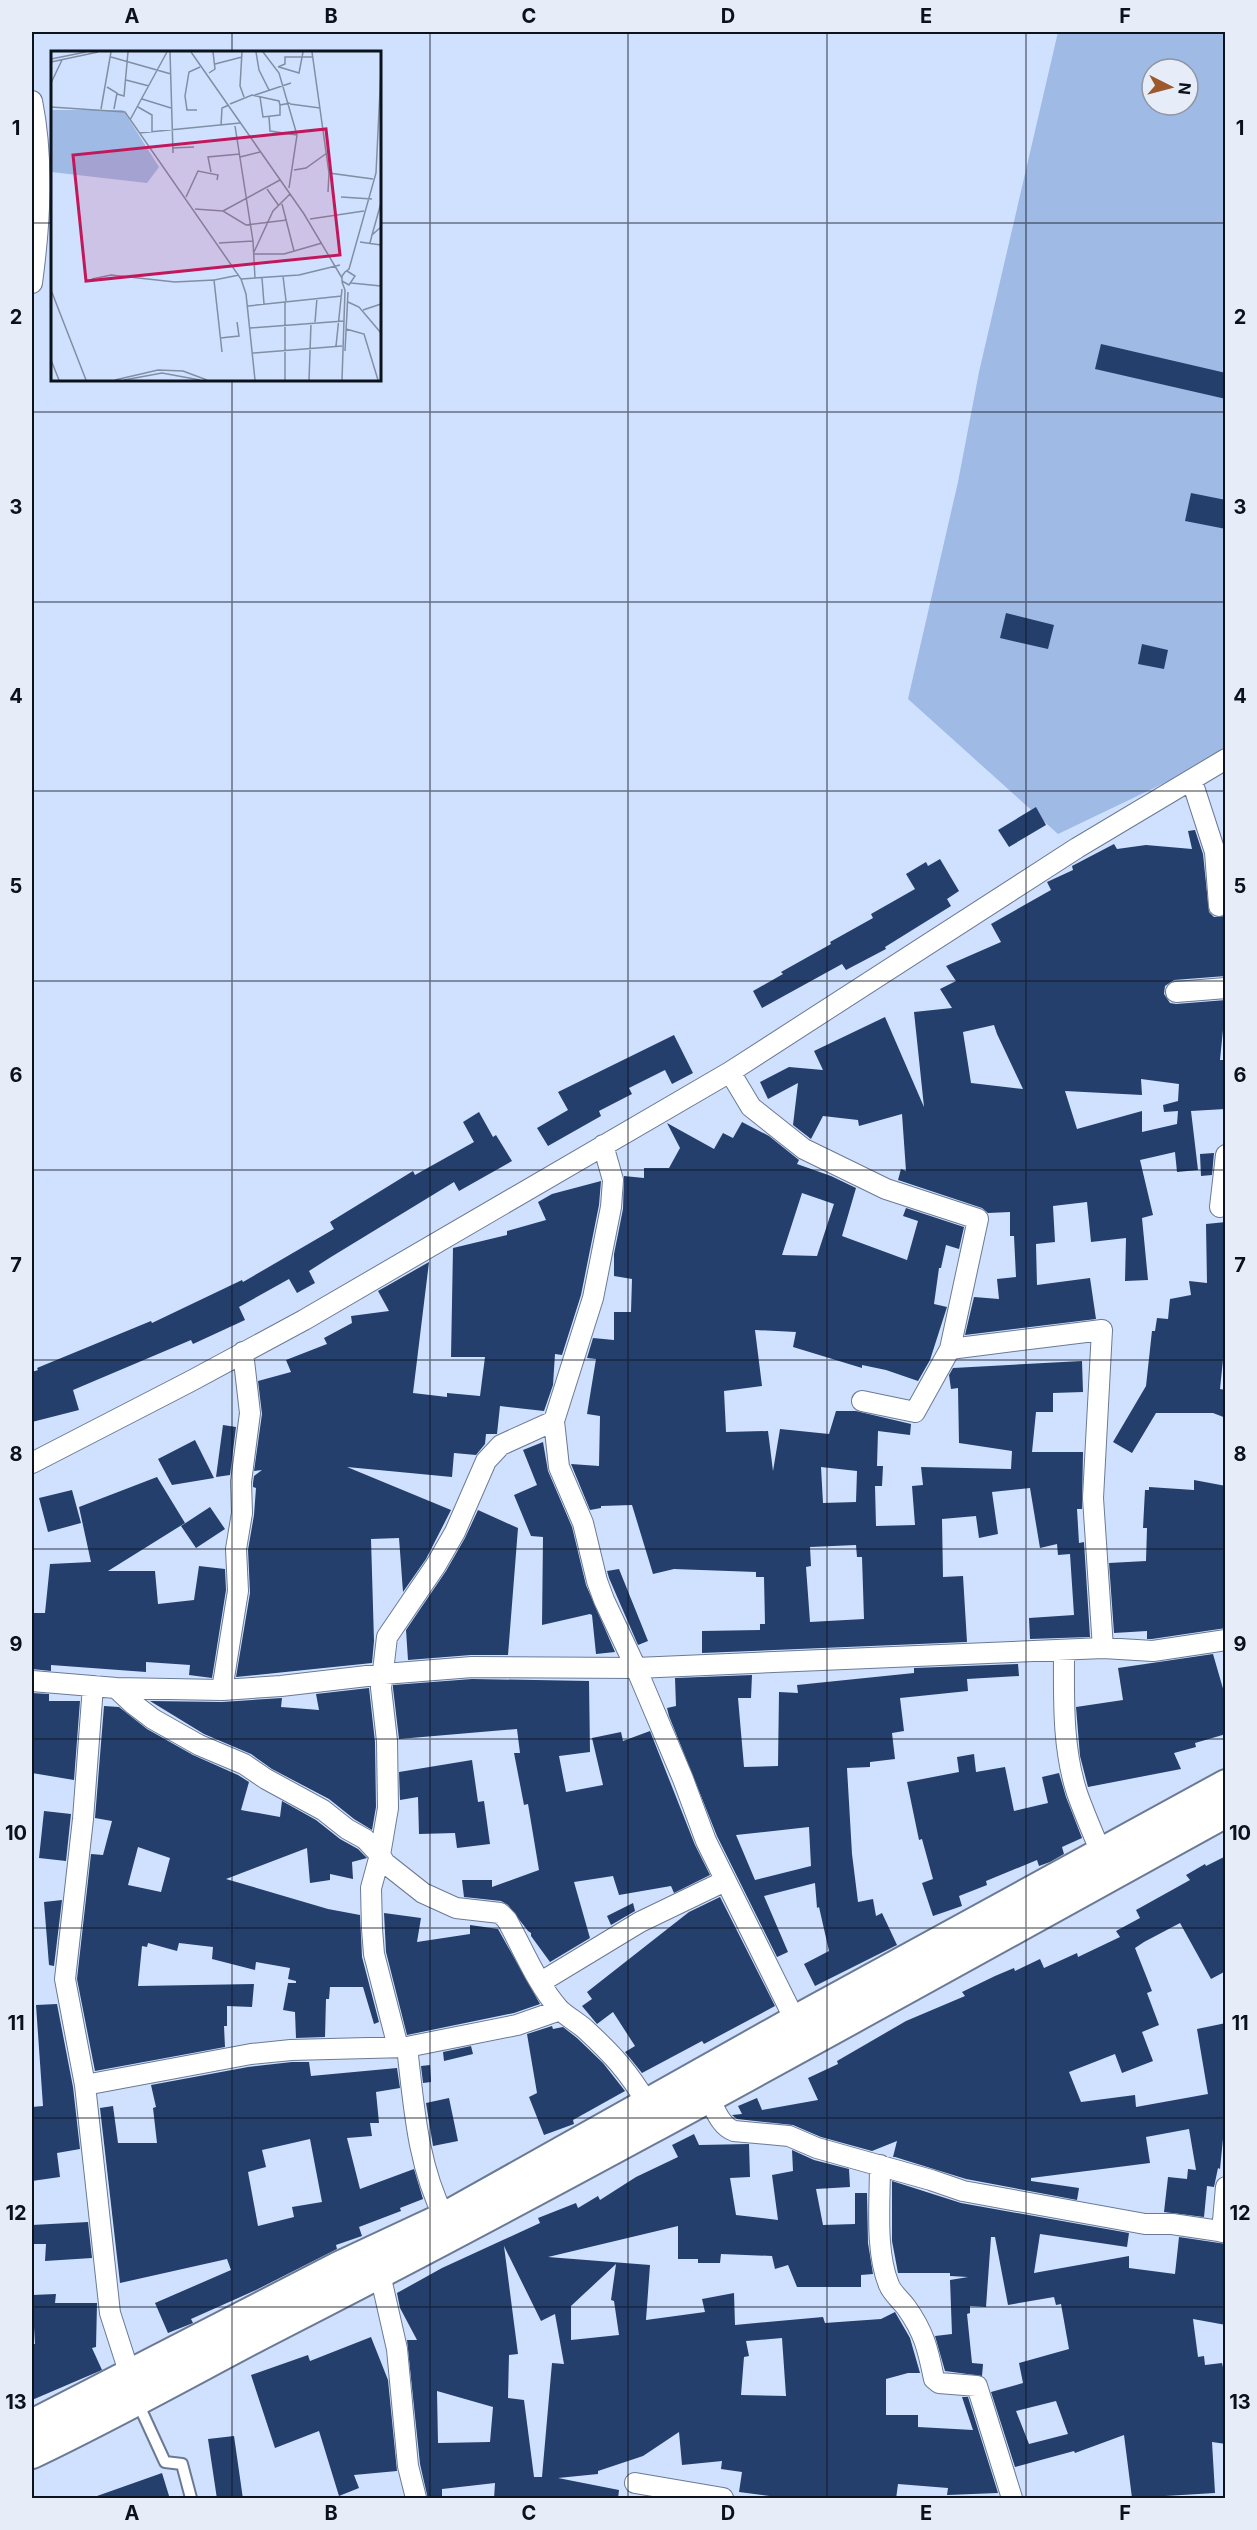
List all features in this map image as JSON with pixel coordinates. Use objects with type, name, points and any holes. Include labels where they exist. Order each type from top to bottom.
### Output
[{"type":"main road","points":[[32,2454],[133,2387],[339,2266],[444,2217],[795,2020],[1226,1784]]},
{"type":"main road","points":[[32,2424],[133,2387],[380,2274],[1226,1813]]},
{"type":"street","points":[[32,101],[38,152],[39,197],[32,283]]},
{"type":"street","points":[[32,1463],[304,1320],[730,1072],[1077,848],[1226,759]]},
{"type":"street","points":[[1192,781],[1215,852],[1219,906]]},
{"type":"street","points":[[1176,992],[1226,988]]},
{"type":"street","points":[[730,1072],[751,1107],[804,1149],[886,1189],[978,1219],[950,1349],[915,1412],[862,1401]]},
{"type":"street","points":[[603,1145],[613,1180],[611,1207],[592,1298],[554,1421],[559,1467],[584,1523],[597,1581],[604,1600],[636,1668],[683,1779],[706,1841],[795,2020]]},
{"type":"street","points":[[1220,1207],[1226,1155]]},
{"type":"street","points":[[950,1349],[1102,1330],[1093,1498],[1103,1648]]},
{"type":"street","points":[[222,1690],[238,1592],[236,1550],[242,1513],[241,1482],[250,1413],[243,1352]]},
{"type":"street","points":[[444,2217],[430,2190],[417,2138],[402,2047],[374,1954],[371,1888],[380,1855],[388,1808],[387,1741],[381,1688],[387,1637],[455,1532],[486,1461],[501,1445],[554,1421]]},
{"type":"street","points":[[32,1681],[116,1688],[222,1690],[472,1667],[636,1668],[1103,1648],[1153,1651],[1226,1640]]},
{"type":"street","points":[[1064,1650],[1066,1737],[1077,1791],[1101,1853]]},
{"type":"street","points":[[93,1686],[83,1819],[65,1979],[85,2085],[110,2313],[133,2387]]},
{"type":"street","points":[[116,1688],[153,1719],[199,1745],[244,1764],[266,1779],[323,1810],[365,1839],[385,1863],[412,1886],[434,1900],[456,1908],[500,1913],[507,1920],[541,1982],[560,2010],[573,2018],[613,2054],[626,2069],[647,2103]]},
{"type":"street","points":[[541,1982],[640,1922],[725,1881]]},
{"type":"street","points":[[85,2085],[251,2054],[291,2050],[402,2047],[517,2025],[560,2010]]},
{"type":"street","points":[[708,2097],[727,2128],[757,2135],[789,2136],[817,2148],[963,2191],[1145,2224],[1172,2224],[1224,2232],[1226,2187]]},
{"type":"street","points":[[880,2165],[880,2232],[887,2281],[927,2340],[934,2379],[939,2383],[977,2386],[1012,2499]]},
{"type":"street","points":[[380,2274],[397,2349],[408,2466],[416,2499]]},
{"type":"street","points":[[635,2483],[723,2499]]},
{"type":"lane","points":[[133,2387],[165,2462],[182,2464],[191,2499]]},
{"type":"shaded area","points":[[1058,32],[1225,32],[1225,754],[1058,834],[908,699],[958,482],[979,372]]},
{"type":"building","points":[[1101,344],[1226,373],[1226,399],[1095,369]]},
{"type":"building","points":[[1191,493],[1226,500],[1226,529],[1185,521]]},
{"type":"building","points":[[1006,613],[1054,625],[1048,649],[1000,638]]},
{"type":"building","points":[[1142,644],[1168,650],[1164,669],[1138,664]]},
{"type":"building","points":[[1036,807],[1046,825],[1009,847],[998,830]]},
{"type":"building","points":[[1195,830],[1203,854],[1209,912],[1214,917],[1226,916],[1226,976],[1174,980],[1165,986],[1164,994],[1170,1003],[1176,1004],[1226,1000],[1220,1060],[1225,1060],[1225,1109],[1191,1111],[1198,1170],[1177,1172],[1175,1152],[1140,1160],[1153,1215],[1142,1218],[1148,1280],[1125,1281],[1126,1238],[1091,1242],[1087,1202],[1053,1206],[1055,1242],[1036,1244],[1037,1285],[1090,1278],[1096,1319],[965,1335],[974,1297],[999,1299],[997,1279],[1016,1277],[1014,1236],[1010,1236],[1010,1212],[988,1213],[982,1208],[898,1180],[901,1169],[906,1171],[902,1114],[859,1126],[858,1120],[823,1116],[811,1139],[793,1125],[798,1083],[768,1099],[760,1082],[789,1067],[823,1070],[814,1051],[885,1017],[924,1107],[914,1012],[952,1008],[940,989],[956,981],[946,966],[1001,942],[991,924],[1051,890],[1047,882],[1073,870],[1072,866],[1114,844],[1117,849],[1146,845],[1192,849],[1188,831]],"holes":[[[994,1025],[997,1034],[1023,1089],[971,1083],[963,1032]],[[1141,1079],[1179,1084],[1178,1101],[1163,1105],[1164,1112],[1178,1111],[1177,1124],[1142,1132],[1142,1111],[1077,1129],[1065,1091],[1142,1095]]]},
{"type":"building","points":[[940,859],[959,891],[947,899],[951,906],[885,947],[886,949],[846,970],[842,964],[762,1008],[753,991],[783,974],[781,972],[831,944],[830,942],[873,918],[871,914],[915,889],[906,874],[926,862],[928,866]]},
{"type":"building","points":[[674,1035],[693,1073],[672,1084],[665,1070],[629,1088],[632,1094],[599,1111],[601,1116],[548,1146],[537,1128],[568,1110],[558,1092]]},
{"type":"building","points":[[479,1112],[493,1137],[496,1135],[512,1161],[459,1191],[454,1182],[331,1257],[309,1271],[315,1283],[297,1293],[289,1279],[239,1307],[245,1320],[193,1344],[191,1340],[73,1390],[79,1410],[32,1422],[32,1372],[38,1370],[37,1368],[151,1321],[152,1323],[242,1280],[243,1282],[334,1229],[330,1222],[413,1171],[415,1175],[474,1142],[463,1122]]},
{"type":"building","points":[[742,1122],[769,1136],[799,1160],[797,1164],[856,1188],[842,1236],[907,1260],[918,1221],[903,1216],[906,1208],[964,1227],[959,1249],[946,1245],[941,1268],[939,1268],[934,1304],[947,1307],[930,1360],[918,1381],[886,1370],[862,1365],[862,1368],[793,1347],[796,1332],[755,1330],[762,1386],[724,1391],[726,1432],[768,1431],[773,1471],[780,1429],[829,1434],[836,1411],[856,1411],[911,1424],[910,1435],[878,1431],[877,1466],[883,1466],[882,1486],[875,1486],[876,1526],[915,1525],[912,1486],[923,1485],[921,1467],[1011,1469],[1012,1451],[959,1443],[958,1388],[951,1389],[949,1375],[953,1368],[1082,1361],[1083,1392],[1053,1393],[1053,1412],[1036,1412],[1032,1452],[1083,1452],[1082,1509],[1077,1509],[1079,1543],[1084,1542],[1090,1637],[1030,1639],[1029,1618],[1074,1615],[1070,1554],[1058,1555],[1057,1544],[1040,1548],[1030,1488],[992,1492],[998,1534],[979,1538],[976,1516],[942,1519],[943,1577],[963,1576],[967,1642],[702,1653],[702,1631],[760,1630],[760,1624],[765,1624],[764,1577],[756,1577],[756,1572],[674,1569],[653,1574],[632,1505],[601,1506],[601,1508],[590,1510],[571,1464],[599,1466],[600,1416],[587,1414],[596,1359],[587,1358],[593,1338],[614,1340],[614,1312],[631,1312],[632,1279],[614,1276],[614,1254],[623,1209],[624,1176],[644,1178],[644,1168],[669,1168],[680,1148],[667,1123],[714,1149],[723,1133],[733,1138]],"holes":[[[802,1193],[834,1204],[817,1256],[782,1255]],[[821,1467],[857,1471],[856,1502],[823,1503]],[[856,1545],[857,1557],[862,1557],[864,1619],[810,1622],[806,1567],[811,1566],[810,1547]]]},
{"type":"building","points":[[1214,1153],[1212,1175],[1201,1176],[1200,1154]]},
{"type":"building","points":[[601,1181],[599,1205],[581,1295],[562,1355],[555,1354],[553,1385],[544,1411],[500,1406],[497,1434],[486,1434],[485,1444],[476,1455],[454,1453],[452,1477],[347,1467],[451,1510],[426,1559],[403,1592],[399,1538],[371,1539],[374,1641],[372,1663],[236,1677],[250,1593],[248,1550],[254,1515],[256,1488],[253,1487],[253,1483],[254,1476],[262,1470],[254,1471],[262,1414],[258,1381],[291,1372],[286,1360],[327,1344],[324,1338],[352,1323],[351,1316],[389,1311],[378,1291],[429,1262],[413,1393],[447,1397],[447,1393],[480,1396],[485,1357],[451,1357],[453,1248],[507,1235],[507,1231],[546,1220],[538,1202],[552,1194]]},
{"type":"building","points":[[1226,1222],[1226,1331],[1220,1389],[1226,1390],[1226,1418],[1213,1413],[1156,1413],[1132,1453],[1113,1442],[1146,1386],[1152,1331],[1155,1331],[1157,1318],[1168,1319],[1170,1299],[1191,1295],[1189,1281],[1207,1283],[1206,1224]]},
{"type":"building","points":[[223,1425],[236,1427],[230,1475],[216,1477]]},
{"type":"building","points":[[195,1440],[214,1478],[172,1485],[158,1459]]},
{"type":"building","points":[[543,1442],[548,1471],[572,1527],[586,1585],[615,1652],[596,1654],[592,1615],[590,1614],[542,1625],[543,1537],[531,1536],[514,1495],[537,1485],[523,1450]]},
{"type":"building","points":[[157,1477],[185,1523],[108,1571],[155,1571],[158,1604],[194,1600],[199,1566],[225,1569],[226,1590],[212,1678],[189,1675],[190,1665],[146,1662],[146,1672],[51,1665],[51,1671],[32,1669],[32,1613],[45,1613],[50,1564],[91,1562],[79,1507]]},
{"type":"building","points":[[1194,1480],[1226,1486],[1226,1579],[1224,1579],[1226,1628],[1152,1639],[1147,1639],[1147,1631],[1114,1633],[1109,1563],[1146,1561],[1147,1528],[1143,1528],[1145,1490],[1149,1490],[1149,1487],[1194,1490]]},
{"type":"building","points":[[72,1490],[81,1523],[48,1532],[39,1498]]},
{"type":"building","points":[[210,1507],[225,1529],[196,1548],[181,1526]]},
{"type":"building","points":[[478,1510],[518,1528],[508,1655],[471,1655],[408,1660],[406,1630],[446,1571]]},
{"type":"building","points":[[619,1569],[648,1641],[638,1645],[607,1571]]},
{"type":"building","points":[[1213,1654],[1226,1699],[1226,1734],[1195,1743],[1196,1747],[1174,1753],[1181,1769],[1088,1787],[1080,1756],[1076,1707],[1123,1700],[1118,1668]]},
{"type":"building","points":[[1018,1664],[1019,1676],[967,1679],[968,1691],[900,1698],[904,1731],[892,1733],[895,1759],[870,1762],[870,1767],[847,1768],[852,1854],[858,1902],[873,1899],[876,1916],[882,1913],[897,1945],[815,1986],[804,1964],[829,1951],[819,1907],[817,1908],[815,1883],[764,1896],[788,1952],[777,1957],[717,1836],[669,1716],[667,1708],[676,1706],[675,1678],[752,1675],[751,1698],[738,1698],[744,1767],[778,1766],[779,1692],[798,1693],[797,1685],[914,1673],[914,1668]],"holes":[[[809,1827],[811,1866],[755,1880],[736,1835]]]},
{"type":"building","points":[[472,1679],[589,1681],[590,1752],[559,1756],[566,1792],[603,1785],[592,1738],[621,1732],[623,1741],[650,1731],[695,1845],[710,1875],[674,1893],[671,1886],[619,1895],[613,1876],[574,1882],[590,1938],[550,1962],[531,1933],[508,1905],[501,1901],[464,1897],[462,1880],[492,1880],[492,1887],[539,1870],[528,1804],[524,1805],[514,1753],[520,1753],[517,1729],[399,1739],[393,1685]]},
{"type":"building","points":[[369,1688],[375,1742],[376,1807],[372,1830],[329,1799],[272,1769],[251,1754],[204,1734],[150,1701],[222,1702],[282,1698],[281,1707],[319,1710],[316,1694]]},
{"type":"building","points":[[32,1693],[49,1694],[49,1701],[80,1701],[74,1780],[32,1773]]},
{"type":"building","points":[[104,1706],[119,1707],[147,1729],[193,1755],[249,1782],[241,1810],[280,1817],[282,1801],[316,1820],[340,1839],[358,1849],[367,1858],[352,1862],[353,1879],[330,1874],[330,1880],[310,1883],[307,1848],[226,1879],[328,1909],[360,1915],[362,1957],[379,2022],[374,2024],[363,1987],[330,1987],[329,1999],[326,1999],[325,2037],[296,2038],[295,2012],[283,2010],[288,1983],[296,1983],[288,1979],[290,1968],[256,1962],[255,1970],[212,1959],[213,1947],[179,1943],[177,1951],[148,1943],[147,1947],[142,1946],[138,1986],[254,1984],[252,2007],[227,2006],[227,2026],[224,2026],[225,2047],[95,2071],[77,1979],[91,1854],[103,1855],[112,1821],[95,1818]],"holes":[[[138,1847],[170,1858],[161,1892],[128,1885]]]},
{"type":"building","points":[[974,1754],[976,1772],[1005,1767],[1014,1811],[1048,1803],[1042,1777],[1059,1773],[1082,1838],[1062,1847],[1064,1854],[1050,1862],[1039,1866],[1037,1860],[986,1881],[987,1885],[959,1896],[962,1906],[933,1916],[922,1883],[933,1879],[922,1839],[919,1840],[907,1782],[959,1772],[957,1757]]},
{"type":"building","points":[[472,1760],[478,1802],[484,1801],[490,1844],[457,1848],[455,1833],[419,1834],[418,1797],[400,1800],[399,1772]]},
{"type":"building","points":[[44,1811],[71,1814],[66,1861],[39,1858]]},
{"type":"building","points":[[1226,1856],[1226,1971],[1211,1979],[1180,1923],[1144,1942],[1135,1948],[1152,1991],[1147,1993],[1159,2025],[1142,2032],[1153,2061],[1122,2073],[1115,2054],[1069,2072],[1081,2102],[1135,2095],[1136,2107],[1208,2094],[1197,2029],[1226,2023],[1226,2138],[1223,2139],[1220,2169],[1218,2168],[1214,2187],[1207,2186],[1204,2217],[1164,2212],[1168,2177],[1187,2179],[1188,2169],[1196,2170],[1189,2129],[1146,2137],[1150,2163],[1031,2178],[1031,2181],[1079,2188],[1077,2200],[966,2179],[893,2157],[897,2141],[872,2151],[821,2137],[793,2125],[737,2119],[732,2115],[742,2114],[738,2106],[757,2098],[762,2110],[818,2100],[808,2078],[838,2064],[837,2061],[906,2021],[965,1996],[962,1992],[995,1976],[1014,1968],[1015,1971],[1040,1959],[1044,1968],[1077,1953],[1078,1957],[1120,1937],[1116,1931],[1140,1918],[1136,1910],[1190,1880],[1186,1875]]},
{"type":"building","points":[[720,1897],[775,2006],[704,2044],[702,2041],[642,2073],[625,2052],[635,2046],[613,2012],[597,2024],[582,2006],[592,1999],[587,1992],[689,1912]]},
{"type":"building","points":[[62,1900],[54,1966],[49,1965],[44,1902]]},
{"type":"building","points":[[633,1903],[635,1911],[611,1925],[607,1916]]},
{"type":"building","points":[[384,1913],[421,1918],[417,1942],[470,1934],[470,1925],[498,1929],[540,2004],[514,2013],[407,2035],[386,1952]]},
{"type":"building","points":[[57,2004],[73,2087],[80,2149],[57,2153],[60,2177],[32,2181],[32,2107],[43,2106],[36,2005]]},
{"type":"building","points":[[552,2026],[553,2029],[563,2027],[577,2038],[603,2063],[625,2091],[573,2120],[574,2124],[544,2135],[529,2097],[537,2093],[527,2034]]},
{"type":"building","points":[[471,2046],[473,2054],[444,2061],[443,2052]]},
{"type":"building","points":[[309,2062],[311,2076],[397,2068],[400,2088],[376,2092],[379,2123],[370,2123],[372,2136],[347,2138],[360,2189],[414,2169],[423,2199],[400,2208],[401,2211],[359,2227],[362,2236],[336,2245],[337,2249],[256,2290],[191,2319],[193,2323],[168,2333],[155,2303],[231,2270],[227,2259],[120,2283],[100,2108],[113,2106],[118,2143],[157,2143],[153,2108],[156,2107],[151,2085],[248,2067]],"holes":[[[310,2139],[322,2202],[292,2207],[294,2217],[258,2226],[248,2172],[266,2167],[262,2150]]]},
{"type":"building","points":[[430,2065],[431,2082],[423,2083],[421,2066]]},
{"type":"building","points":[[449,2098],[458,2141],[433,2146],[426,2103]]},
{"type":"building","points":[[694,2134],[699,2145],[749,2144],[750,2177],[730,2178],[736,2215],[778,2220],[772,2175],[793,2171],[792,2150],[814,2160],[849,2169],[850,2187],[816,2189],[823,2225],[855,2224],[855,2193],[867,2193],[868,2243],[873,2274],[861,2275],[861,2287],[797,2287],[788,2265],[775,2269],[772,2256],[721,2254],[720,2263],[698,2263],[698,2259],[678,2259],[678,2226],[548,2257],[650,2265],[646,2320],[705,2312],[702,2299],[734,2293],[735,2325],[823,2317],[825,2323],[881,2319],[895,2312],[910,2338],[920,2373],[908,2373],[886,2379],[886,2415],[918,2415],[918,2427],[973,2430],[962,2397],[968,2397],[998,2493],[947,2495],[948,2488],[898,2484],[896,2499],[792,2499],[739,2492],[742,2472],[721,2469],[722,2461],[682,2465],[679,2432],[643,2456],[598,2471],[598,2474],[558,2478],[619,2490],[618,2499],[494,2499],[495,2483],[442,2489],[442,2499],[428,2499],[420,2464],[407,2340],[417,2340],[400,2308],[397,2293],[442,2268],[540,2223],[538,2218],[576,2203],[578,2208],[598,2196],[600,2200],[636,2177],[678,2157],[672,2145]],"holes":[[[504,2246],[541,2321],[555,2314],[564,2364],[552,2363],[542,2477],[534,2477],[524,2400],[508,2398],[509,2355],[518,2354]],[[616,2264],[611,2300],[614,2301],[619,2335],[571,2340],[571,2306]],[[782,2338],[786,2396],[741,2395],[744,2357],[749,2356],[746,2341]],[[437,2391],[493,2407],[490,2442],[438,2443]]]},
{"type":"building","points":[[892,2181],[961,2203],[1129,2233],[1127,2247],[1040,2234],[1034,2273],[1129,2256],[1129,2268],[1175,2274],[1179,2237],[1226,2244],[1226,2325],[1193,2319],[1198,2357],[1204,2356],[1205,2365],[1222,2363],[1226,2380],[1224,2417],[1226,2417],[1226,2444],[1212,2442],[1215,2493],[1132,2498],[1124,2435],[1075,2453],[1074,2451],[1015,2467],[991,2392],[1023,2383],[1019,2363],[1069,2349],[1061,2304],[1056,2305],[1054,2297],[1008,2305],[995,2237],[991,2237],[986,2307],[970,2306],[970,2313],[967,2314],[972,2363],[983,2364],[982,2376],[945,2371],[935,2336],[952,2334],[950,2280],[968,2277],[950,2276],[950,2273],[898,2273],[892,2241]],"holes":[[[1056,2401],[1068,2434],[1029,2444],[1016,2411]]]},
{"type":"building","points":[[88,2222],[92,2258],[45,2261],[46,2244],[32,2244],[32,2225]]},
{"type":"building","points":[[56,2294],[55,2303],[97,2303],[96,2347],[92,2348],[102,2370],[32,2400],[32,2344],[35,2344],[32,2295]]},
{"type":"building","points":[[371,2337],[388,2380],[397,2471],[354,2475],[359,2488],[339,2496],[319,2431],[275,2448],[251,2375],[308,2355],[310,2361]]},
{"type":"building","points":[[234,2436],[243,2499],[217,2499],[208,2439]]},
{"type":"building","points":[[162,2473],[170,2499],[97,2499],[97,2496]]}]
